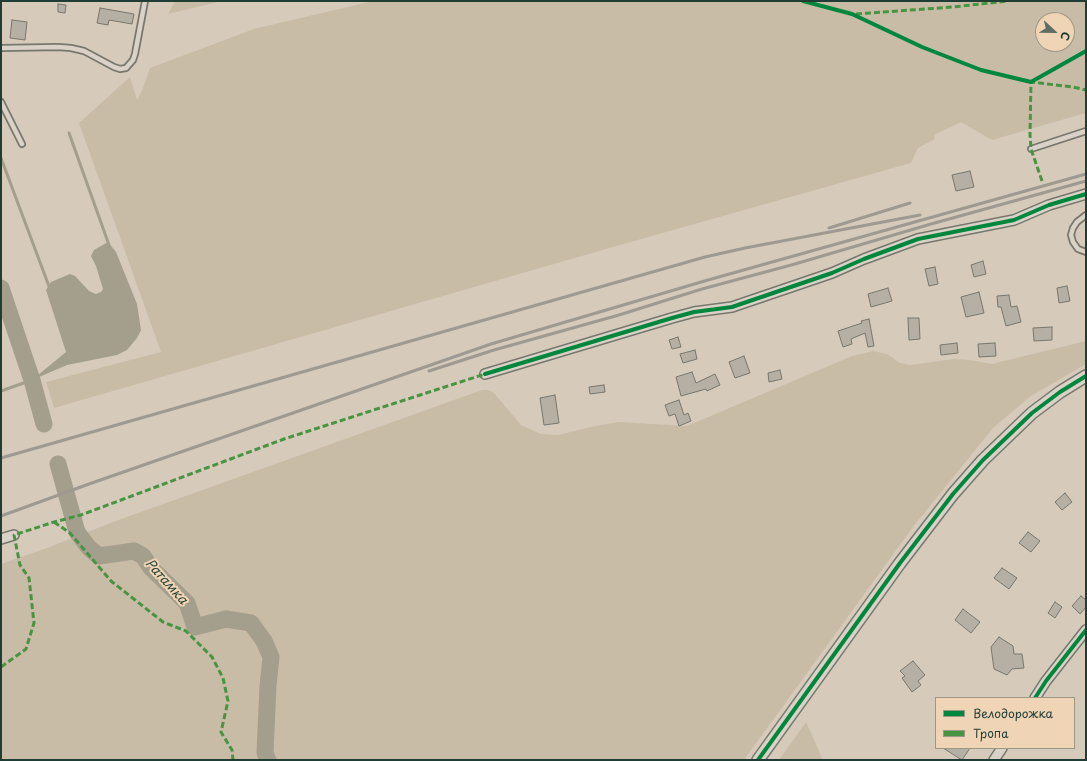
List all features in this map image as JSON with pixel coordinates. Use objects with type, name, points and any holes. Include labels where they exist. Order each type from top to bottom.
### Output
[{"type":"street","points":[[485,374],[694,312],[732,307],[832,273],[864,259],[918,239],[1014,220],[1048,205],[1086,194]]},
{"type":"street","points":[[758,760],[900,563],[952,494],[983,460],[1032,413],[1060,392],[1086,376]]},
{"type":"street","points":[[1,539],[14,535]]},
{"type":"street","points":[[1036,697],[1046,681],[1086,630]]},
{"type":"street","points":[[994,760],[1001,749]]},
{"type":"lane","points":[[1,48],[71,48],[84,52],[114,67],[120,69],[126,68],[133,60],[135,54],[145,1]]},
{"type":"lane","points":[[1,102],[22,144]]},
{"type":"lane","points":[[1031,149],[1086,131]]},
{"type":"lane","points":[[1086,216],[1077,222],[1072,228],[1071,235],[1073,242],[1078,249],[1086,252]]},
{"type":"shaded area","points":[[175,1],[222,1],[168,14]]},
{"type":"shaded area","points":[[373,1],[1086,1],[1086,113],[992,140],[961,122],[934,135],[935,139],[918,148],[911,163],[54,408],[46,382],[161,352],[79,123],[130,77],[137,100],[142,91],[150,68],[254,29]]},
{"type":"shaded area","points":[[108,242],[116,252],[137,304],[141,330],[137,338],[127,350],[117,355],[67,365],[32,380],[66,352],[46,290],[51,282],[70,274],[75,276],[89,291],[96,294],[101,292],[103,289],[96,266],[91,256],[94,250]]},
{"type":"shaded area","points":[[1086,341],[1086,364],[1031,396],[993,428],[913,527],[744,760],[1,760],[1,564],[113,522],[482,390],[488,390],[494,393],[521,425],[541,434],[558,435],[618,422],[687,426],[852,356],[873,351],[887,354],[900,363],[910,365],[954,359],[992,364]]},
{"type":"shaded area","points":[[806,722],[823,760],[779,760]]},
{"type":"building","points":[[58,4],[66,5],[65,13],[58,12]]},
{"type":"building","points":[[100,8],[134,14],[132,24],[109,20],[108,25],[97,23]]},
{"type":"building","points":[[12,20],[27,22],[25,40],[10,38]]},
{"type":"building","points":[[970,171],[974,187],[956,191],[952,175]]},
{"type":"building","points":[[983,261],[986,274],[974,277],[971,265]]},
{"type":"building","points":[[935,267],[938,284],[929,286],[925,269]]},
{"type":"building","points":[[1067,286],[1070,301],[1059,303],[1057,288]]},
{"type":"building","points":[[888,288],[892,301],[871,307],[868,294]]},
{"type":"building","points":[[979,292],[984,313],[966,317],[961,297]]},
{"type":"building","points":[[1009,295],[1011,307],[1017,306],[1021,322],[1006,326],[1001,307],[998,307],[997,296]]},
{"type":"building","points":[[908,318],[919,318],[920,339],[909,340]]},
{"type":"building","points":[[869,319],[874,346],[868,347],[865,333],[851,339],[852,344],[843,347],[838,331],[862,323],[861,321]]},
{"type":"building","points":[[1052,327],[1052,340],[1034,341],[1033,328]]},
{"type":"building","points":[[678,337],[681,347],[672,349],[669,340]]},
{"type":"building","points":[[957,343],[958,353],[941,355],[940,345]]},
{"type":"building","points":[[995,343],[996,356],[979,357],[978,344]]},
{"type":"building","points":[[695,350],[697,359],[683,363],[680,354]]},
{"type":"building","points":[[744,356],[750,373],[735,378],[729,362]]},
{"type":"building","points":[[780,370],[782,379],[769,382],[768,373]]},
{"type":"building","points":[[692,372],[696,383],[715,374],[720,385],[707,391],[706,389],[681,396],[676,377]]},
{"type":"building","points":[[604,385],[605,392],[590,394],[589,387]]},
{"type":"building","points":[[555,395],[559,423],[544,425],[540,398]]},
{"type":"building","points":[[679,400],[684,415],[688,413],[691,421],[679,426],[675,414],[669,416],[665,405]]},
{"type":"building","points":[[1065,493],[1072,502],[1062,510],[1055,502]]},
{"type":"building","points":[[1028,532],[1040,541],[1031,552],[1019,543]]},
{"type":"building","points":[[1002,568],[1017,578],[1009,589],[994,578]]},
{"type":"building","points":[[1081,596],[1086,600],[1086,607],[1080,614],[1072,606]]},
{"type":"building","points":[[1055,602],[1062,607],[1055,618],[1048,613]]},
{"type":"building","points":[[963,609],[980,622],[971,633],[955,620]]},
{"type":"building","points":[[999,637],[1013,646],[1014,654],[1022,654],[1024,668],[1012,669],[1007,675],[994,669],[991,647]]},
{"type":"building","points":[[913,661],[925,675],[918,681],[921,685],[912,692],[902,678],[905,676],[900,671]]},
{"type":"building","points":[[945,749],[969,749],[962,760]]},
{"type":"waterway","points":[[69,133],[109,245]]},
{"type":"waterway","points":[[1,158],[50,289]]},
{"type":"waterway","name":"Ратамка","points":[[1,288],[32,380],[44,424]]},
{"type":"waterway","points":[[1,391],[35,379]]},
{"type":"waterway","name":"Ратамка","points":[[58,464],[77,532],[89,548],[99,556],[134,551],[143,556],[151,568],[187,603],[195,627],[226,619],[251,623],[264,641],[271,657],[265,753],[268,760]]},
{"type":"railway","points":[[1,516],[491,344],[708,280],[1086,174]]},
{"type":"railway","points":[[429,371],[494,350],[619,315],[702,289],[1086,181]]},
{"type":"railway","points":[[829,228],[910,203]]},
{"type":"railway","points":[[1,458],[705,257],[920,215]]},
{"type":"marked path","points":[[856,14],[953,7],[1008,1]]},
{"type":"marked path","points":[[1042,181],[1031,149],[1031,82],[1086,90]]},
{"type":"marked path","points":[[1,667],[26,649],[34,623],[29,578],[20,565],[14,535],[81,515],[284,439],[485,374]]},
{"type":"marked path","points":[[54,522],[70,533],[111,581],[163,622],[186,631],[212,657],[223,678],[228,701],[221,732],[232,750],[233,760]]},
{"type":"cycle path","points":[[803,1],[852,14],[922,47],[981,70],[1031,82],[1086,51]]},
{"type":"cycle path","points":[[485,374],[694,312],[732,307],[832,273],[864,259],[918,239],[1014,220],[1049,205],[1086,194]]},
{"type":"cycle path","points":[[758,760],[900,563],[953,494],[983,460],[1032,413],[1060,392],[1086,376]]},
{"type":"cycle path","points":[[1036,697],[1046,681],[1086,630]]}]
